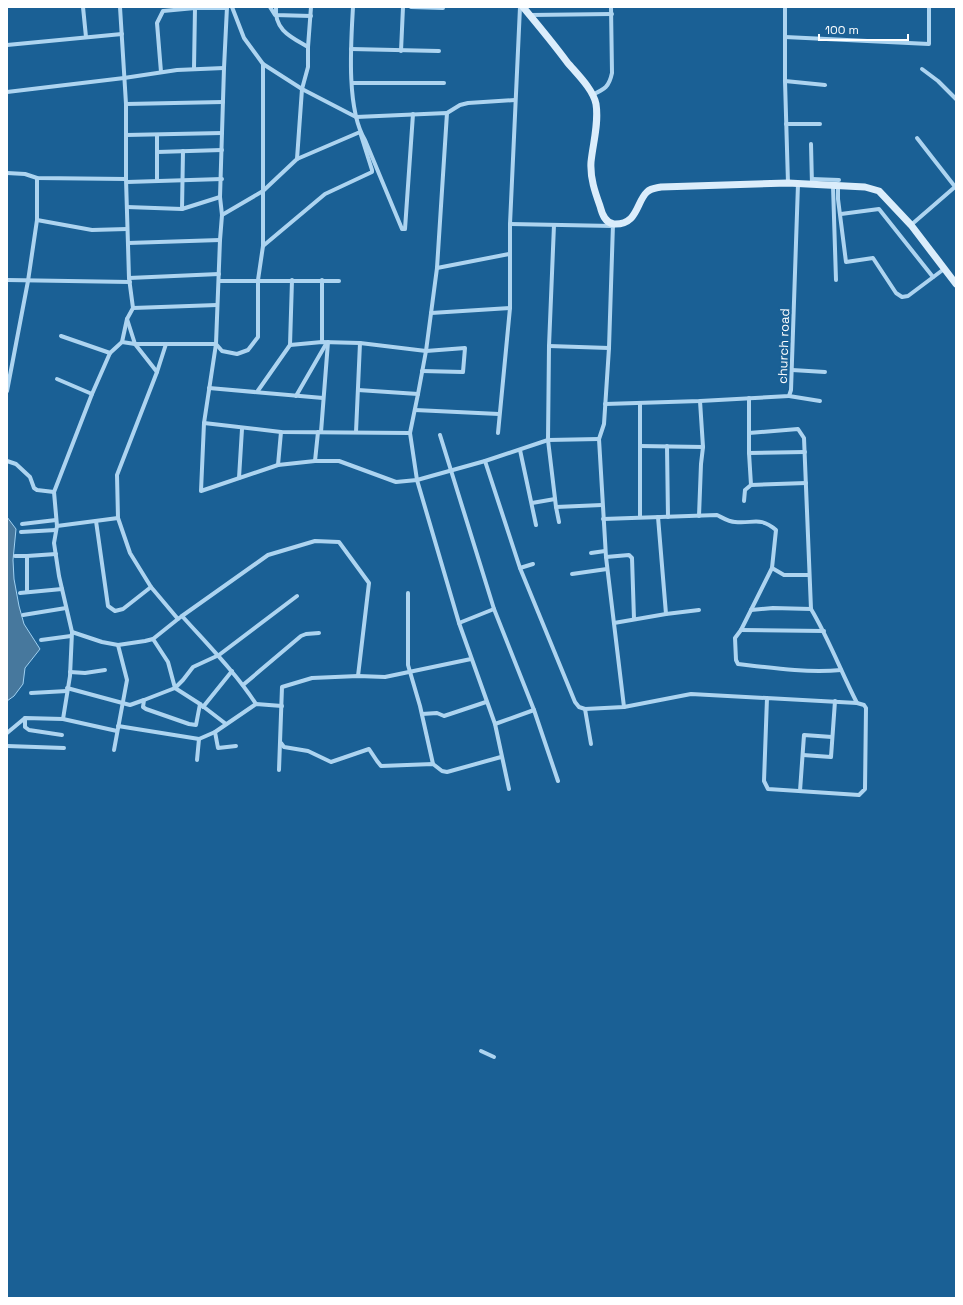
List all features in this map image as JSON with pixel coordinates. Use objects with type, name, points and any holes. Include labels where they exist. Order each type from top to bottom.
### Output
[{"type":"street","points":[[83,7],[86,37]]},
{"type":"street","points":[[62,719],[70,672],[72,634],[62,590],[54,543],[57,528],[54,492],[92,394],[110,353],[122,342],[127,319],[134,308],[129,280],[126,181],[126,104],[120,7]]},
{"type":"street","points":[[229,7],[244,38],[263,64],[302,89],[356,117],[447,114],[460,105],[468,103],[515,100]]},
{"type":"street","points":[[161,72],[158,23],[163,11],[229,7]]},
{"type":"street","points":[[229,7],[224,68],[222,179],[220,198],[222,214],[216,344],[204,423],[201,491],[278,465],[315,461],[340,461],[396,482],[417,480],[485,461],[548,440],[599,439]]},
{"type":"street","points":[[270,7],[279,26],[285,33],[308,47]]},
{"type":"street","points":[[275,15],[276,7]]},
{"type":"street","points":[[297,159],[302,89],[308,67],[311,7]]},
{"type":"street","points":[[263,246],[325,194],[372,172],[356,117],[352,82],[351,49],[353,7]]},
{"type":"street","points":[[401,51],[403,7]]},
{"type":"street","points":[[412,7],[443,8]]},
{"type":"street","points":[[498,433],[510,308],[509,254],[520,7]]},
{"type":"street","points":[[524,7],[586,85],[596,104],[591,163],[592,178],[602,213],[608,222],[613,225]]},
{"type":"street","points":[[592,95],[606,89],[612,73],[611,7]]},
{"type":"street","points":[[786,7],[785,81],[788,184]]},
{"type":"street","points":[[785,37],[929,44],[929,7]]},
{"type":"street","points":[[194,68],[195,8]]},
{"type":"street","points":[[530,15],[612,14]]},
{"type":"street","points":[[275,15],[311,16]]},
{"type":"street","points":[[7,45],[122,34]]},
{"type":"street","points":[[351,49],[438,51]]},
{"type":"street","points":[[122,342],[135,344],[216,344],[222,351],[237,354],[248,350],[258,337],[258,280],[263,246],[263,64]]},
{"type":"street","points":[[7,92],[194,68],[224,68]]},
{"type":"street","points":[[922,69],[956,99]]},
{"type":"street","points":[[785,81],[825,85]]},
{"type":"street","points":[[352,82],[444,83]]},
{"type":"street","points":[[126,104],[223,102]]},
{"type":"street","points":[[360,132],[365,140],[402,229],[405,229],[413,114]]},
{"type":"street","points":[[447,114],[436,268],[431,313],[426,351],[410,432],[417,480],[459,623],[495,724],[509,789]]},
{"type":"street","points":[[786,124],[820,124]]},
{"type":"street","points":[[222,214],[262,192],[297,159],[360,132]]},
{"type":"street","points":[[126,135],[222,133]]},
{"type":"street","points":[[157,135],[157,180]]},
{"type":"street","points":[[911,225],[956,187],[917,138]]},
{"type":"street","points":[[811,144],[812,182]]},
{"type":"street","points":[[157,152],[222,150]]},
{"type":"street","points":[[182,209],[183,151]]},
{"type":"street","points":[[7,173],[25,174],[37,178],[126,181],[222,179]]},
{"type":"street","points":[[7,391],[28,281],[36,220],[37,178]]},
{"type":"street","points":[[510,224],[613,225],[624,222],[630,218],[638,209],[647,191],[652,188],[661,187],[798,184],[812,182],[865,187],[879,192],[911,225],[956,284]]},
{"type":"street","name":"church road","points":[[605,404],[789,396],[791,390],[792,370],[798,184]]},
{"type":"street","points":[[837,184],[846,262],[873,258],[896,293],[902,297],[908,296],[944,269]]},
{"type":"street","points":[[836,280],[837,184]]},
{"type":"street","points":[[127,207],[182,209],[220,198]]},
{"type":"street","points":[[841,214],[879,209],[933,277]]},
{"type":"street","points":[[36,220],[92,230],[127,229]]},
{"type":"street","points":[[554,225],[549,346],[548,440],[559,522]]},
{"type":"street","points":[[613,225],[609,348],[604,424],[599,439],[605,551],[624,707]]},
{"type":"street","points":[[128,243],[220,240]]},
{"type":"street","points":[[436,268],[509,254]]},
{"type":"street","points":[[7,280],[129,280],[219,274]]},
{"type":"street","points":[[257,392],[290,345],[292,280]]},
{"type":"street","points":[[322,280],[322,342]]},
{"type":"street","points":[[219,281],[339,281]]},
{"type":"street","points":[[134,308],[217,305]]},
{"type":"street","points":[[431,313],[510,308]]},
{"type":"street","points":[[127,319],[135,344],[157,372]]},
{"type":"street","points":[[60,336],[110,353]]},
{"type":"street","points":[[290,345],[322,342],[360,343],[426,351],[465,348],[463,372],[422,372]]},
{"type":"street","points":[[296,396],[328,342]]},
{"type":"street","points":[[315,461],[328,342]]},
{"type":"street","points":[[356,432],[360,343]]},
{"type":"street","points":[[166,344],[157,372],[117,475],[118,518],[130,553],[151,587],[180,618],[219,655],[256,704]]},
{"type":"street","points":[[549,346],[609,348]]},
{"type":"street","points":[[792,370],[825,372]]},
{"type":"street","points":[[57,379],[92,394]]},
{"type":"street","points":[[209,388],[323,398]]},
{"type":"street","points":[[358,390],[418,394]]},
{"type":"street","points":[[789,396],[820,401]]},
{"type":"street","points":[[749,398],[749,454],[751,485]]},
{"type":"street","points":[[699,516],[703,447],[700,401]]},
{"type":"street","points":[[640,403],[640,518]]},
{"type":"street","points":[[415,410],[500,414]]},
{"type":"street","points":[[204,423],[242,429],[281,432],[410,432]]},
{"type":"street","points":[[239,478],[242,429]]},
{"type":"street","points":[[749,433],[798,429],[804,438],[811,609],[824,631],[857,703]]},
{"type":"street","points":[[278,465],[281,432]]},
{"type":"street","points":[[440,435],[494,609],[534,710],[558,781]]},
{"type":"street","points":[[640,446],[703,447]]},
{"type":"street","points":[[667,446],[668,517]]},
{"type":"street","points":[[520,450],[536,525]]},
{"type":"street","points":[[749,454],[805,452]]},
{"type":"street","points":[[7,461],[16,464],[30,477],[34,488],[37,490],[54,492]]},
{"type":"street","points":[[485,461],[520,568],[575,702],[579,707],[585,709],[624,707],[691,694],[835,701],[864,705],[866,708],[865,789],[859,795],[768,789],[764,780],[767,698]]},
{"type":"street","points":[[744,501],[745,490],[751,485],[806,483]]},
{"type":"street","points":[[532,503],[555,499]]},
{"type":"street","points":[[556,507],[602,505]]},
{"type":"street","points":[[603,519],[717,515],[734,522],[763,521],[770,525],[776,530],[772,568],[741,630],[735,638],[736,660],[738,664],[823,672],[841,670]]},
{"type":"street","points":[[658,517],[666,614]]},
{"type":"street","points":[[21,532],[118,518]]},
{"type":"street","points":[[22,524],[56,520]]},
{"type":"street","points":[[96,521],[108,606],[116,611],[122,609],[151,587]]},
{"type":"street","points":[[41,640],[72,634],[118,645],[153,639],[268,555],[315,541],[339,542],[370,583],[358,676]]},
{"type":"street","points":[[591,553],[605,551]]},
{"type":"street","points":[[14,556],[56,554]]},
{"type":"street","points":[[606,557],[630,555],[632,558],[634,619]]},
{"type":"street","points":[[27,556],[27,592]]},
{"type":"street","points":[[520,568],[533,564]]},
{"type":"street","points":[[772,568],[784,575],[809,575]]},
{"type":"street","points":[[572,574],[607,569]]},
{"type":"street","points":[[20,593],[62,590]]},
{"type":"street","points":[[408,593],[409,672],[414,684],[422,714],[433,764],[442,771],[447,772],[501,757]]},
{"type":"street","points":[[31,693],[67,689],[130,705],[144,700],[175,688],[193,667],[219,655],[298,596]]},
{"type":"street","points":[[23,615],[66,608]]},
{"type":"street","points":[[751,610],[773,608],[811,609]]},
{"type":"street","points":[[459,623],[494,609]]},
{"type":"street","points":[[614,623],[699,610]]},
{"type":"street","points":[[741,630],[824,631]]},
{"type":"street","points":[[243,685],[301,636],[319,633]]},
{"type":"street","points":[[153,639],[168,662],[175,688],[226,724]]},
{"type":"street","points":[[114,750],[124,703],[127,680],[118,645]]},
{"type":"street","points":[[278,770],[282,688],[312,678],[358,676],[385,677],[471,659]]},
{"type":"street","points":[[70,672],[86,674],[105,670]]},
{"type":"street","points":[[144,700],[144,707],[146,709],[196,725],[201,706],[232,671]]},
{"type":"street","points":[[803,755],[831,757],[835,701]]},
{"type":"street","points":[[422,714],[437,713],[444,716],[486,702]]},
{"type":"street","points":[[118,726],[200,739],[215,732],[256,704],[282,706]]},
{"type":"street","points":[[585,709],[591,744]]},
{"type":"street","points":[[495,724],[534,710]]},
{"type":"street","points":[[25,718],[25,727],[29,730],[62,735]]},
{"type":"street","points":[[7,733],[25,718],[62,719],[117,732]]},
{"type":"street","points":[[215,732],[218,748],[236,746]]},
{"type":"street","points":[[800,791],[804,735],[832,737]]},
{"type":"street","points":[[197,760],[200,739]]},
{"type":"street","points":[[280,742],[284,747],[308,751],[331,762],[369,749],[381,766],[433,764]]},
{"type":"street","points":[[7,746],[64,748]]},
{"type":"street","points":[[481,1051],[494,1057]]},
{"type":"water","points":[[7,517],[16,529],[13,560],[14,579],[19,606],[24,624],[40,649],[25,668],[23,684],[14,696],[7,701]]}]
